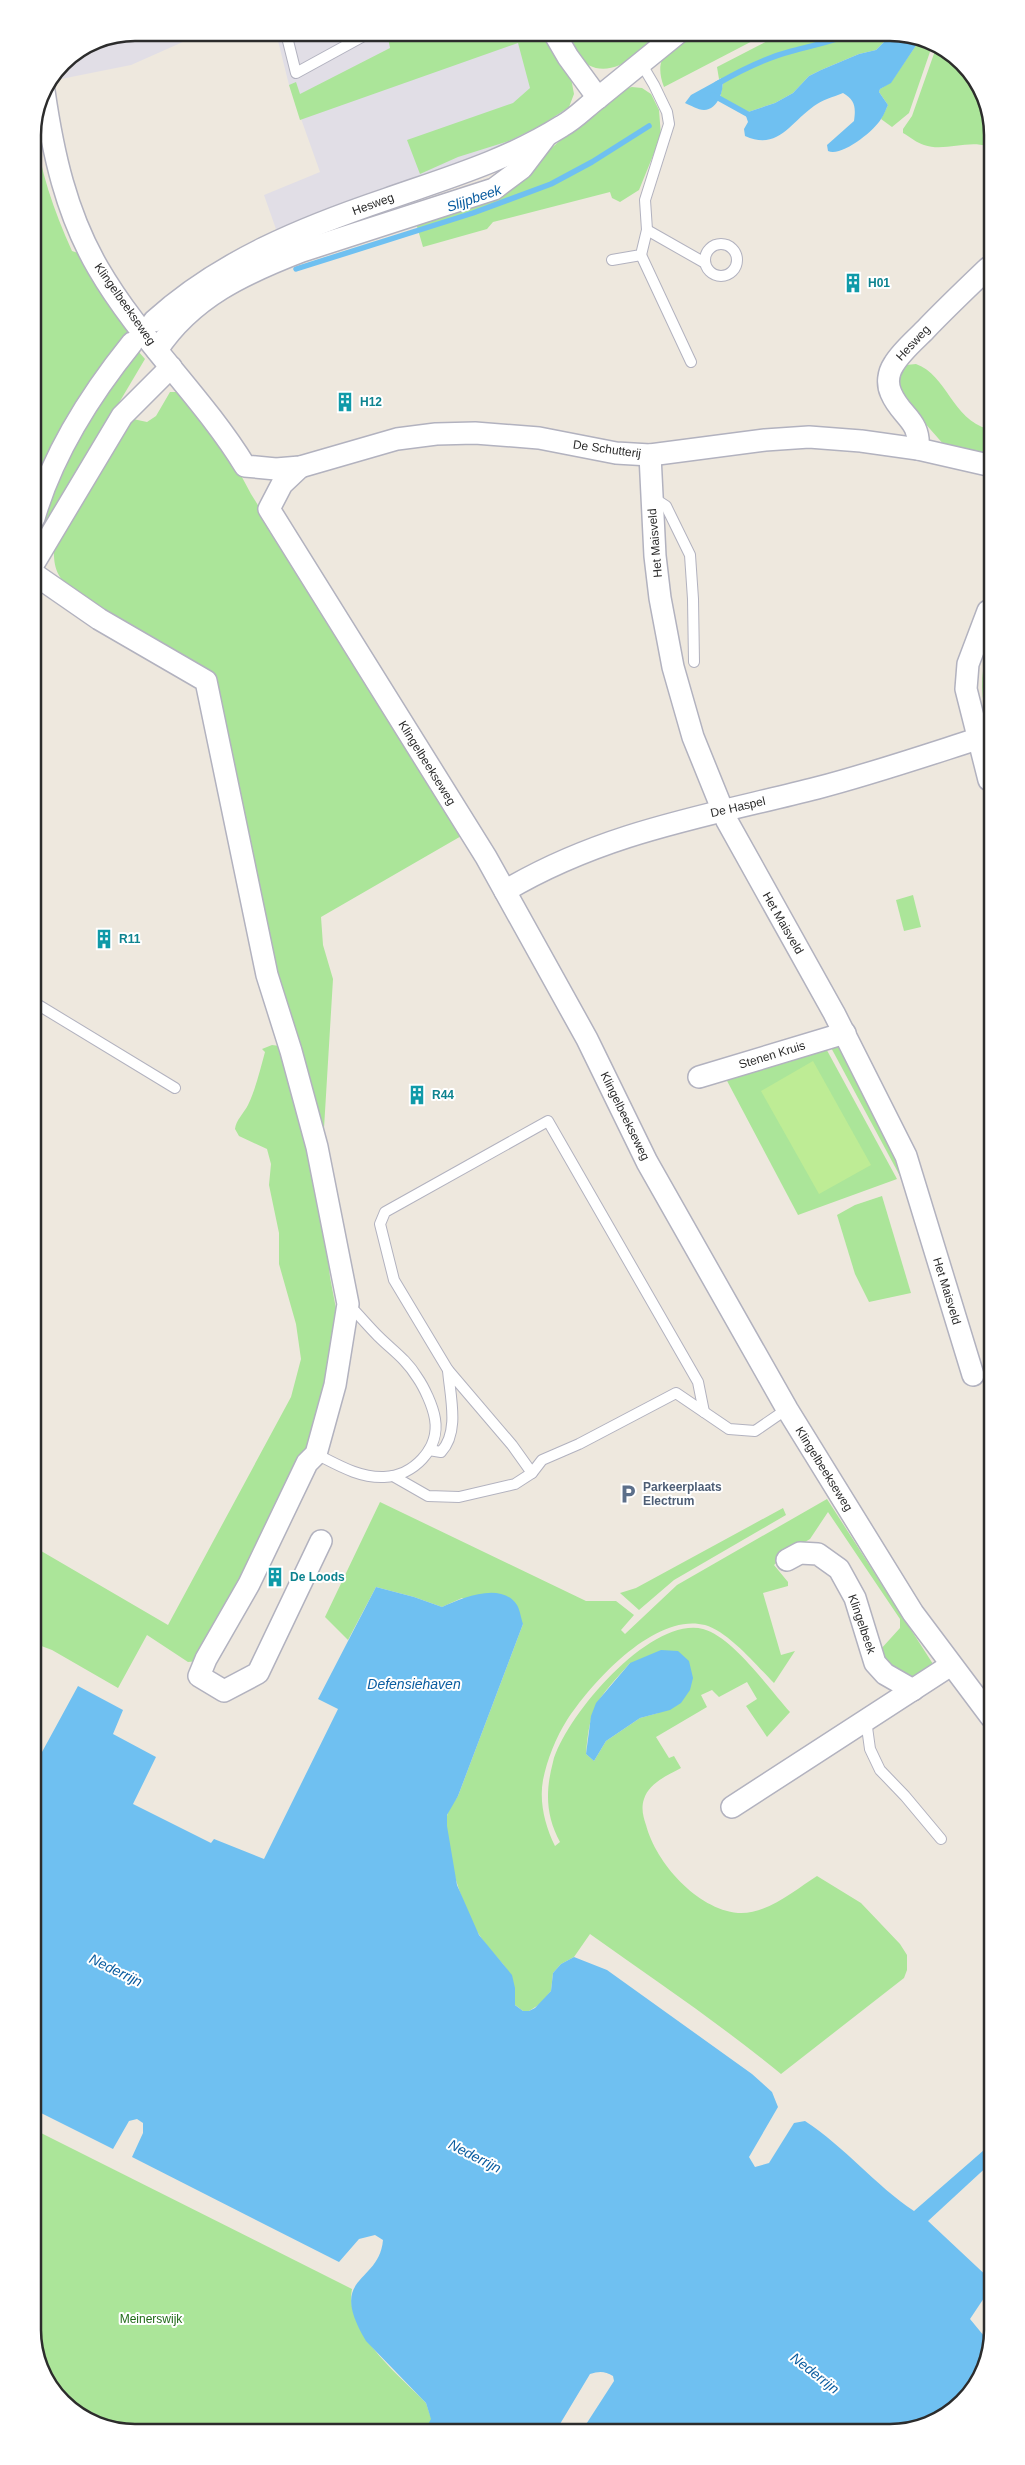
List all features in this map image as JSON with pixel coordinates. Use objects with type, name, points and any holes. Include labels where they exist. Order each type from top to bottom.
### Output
[{"type":"street","points":[[559,41],[598,98]]},
{"type":"street","name":"Hesweg","points":[[154,321],[199,284],[261,250],[345,214],[496,160],[546,136],[565,125],[668,41]]},
{"type":"street","name":"Klingelbeekseweg","points":[[46,104],[54,153],[76,223],[99,269],[157,350],[221,430],[244,466]]},
{"type":"street","points":[[157,350],[179,320],[224,286],[302,251],[494,189],[522,168],[546,136]]},
{"type":"street","name":"Hesweg","points":[[918,450],[919,437],[916,426],[890,393],[888,382],[890,372],[909,346],[984,272]]},
{"type":"street","points":[[41,501],[64,444],[106,375],[132,343]]},
{"type":"street","points":[[41,551],[122,416],[171,367]]},
{"type":"street","name":"De Schutterij","points":[[244,466],[276,469],[300,467],[388,441],[448,434],[515,435],[616,453],[650,455],[765,440],[809,437],[861,441],[918,450]]},
{"type":"street","points":[[918,450],[984,464]]},
{"type":"street","name":"Het Maisveld","points":[[650,455],[651,496],[660,598],[673,667],[693,737],[722,810],[845,1033],[906,1156],[973,1375]]},
{"type":"street","name":"De Schutterij","points":[[269,509],[282,484],[300,467]]},
{"type":"street","name":"Klingelbeekseweg","points":[[269,509],[505,890],[587,1039],[647,1162],[787,1409],[913,1613],[984,1708]]},
{"type":"street","points":[[41,579],[99,619],[206,681],[258,937],[267,975],[291,1052],[317,1147],[348,1304],[335,1384],[316,1454],[306,1463],[249,1584],[206,1659],[199,1676],[224,1691],[258,1674],[321,1541]]},
{"type":"street","points":[[984,622],[968,664],[966,689],[984,763]]},
{"type":"street","name":"De Haspel","points":[[505,890],[538,872],[592,848],[722,810],[818,788],[977,739]]},
{"type":"street","name":"Stenen Kruis","points":[[699,1077],[845,1033]]},
{"type":"street","name":"Klingelbeek","points":[[787,1560],[800,1553],[818,1554],[839,1569],[855,1598],[875,1663],[885,1674],[913,1690]]},
{"type":"street","points":[[732,1807],[951,1665]]},
{"type":"lane","points":[[288,41],[296,73],[354,41]]},
{"type":"lane","points":[[641,63],[654,84],[667,112],[669,124],[645,200],[647,230],[641,256],[663,298],[691,362]]},
{"type":"lane","points":[[647,230],[705,263]]},
{"type":"lane","points":[[612,260],[641,256]]},
{"type":"lane","points":[[651,496],[666,506],[690,555],[694,662]]},
{"type":"lane","points":[[41,1007],[174,1088]]},
{"type":"lane","points":[[532,1473],[512,1445],[448,1370],[394,1280],[380,1224],[385,1212],[548,1121],[698,1382],[704,1412]]},
{"type":"lane","points":[[316,1454],[352,1472],[382,1477],[394,1476],[421,1462],[429,1450],[436,1431],[435,1417],[418,1378],[403,1357],[379,1337],[348,1304]]},
{"type":"lane","points":[[429,1450],[441,1452],[448,1446],[452,1432],[448,1370]]},
{"type":"lane","points":[[394,1476],[428,1496],[459,1497],[515,1484],[532,1473],[542,1460],[579,1444],[676,1393],[729,1430],[755,1431],[787,1409]]},
{"type":"lane","points":[[866,1719],[870,1749],[880,1770],[906,1796],[941,1839]]},
{"type":"shaded area","points":[[136,41],[185,41],[131,65],[60,79],[83,57],[105,46]]},
{"type":"shaded area","points":[[278,41],[546,41],[567,107],[559,119],[500,149],[277,232],[264,195],[320,172],[289,85]]},
{"type":"green space","points":[[389,41],[550,41],[571,78],[574,94],[569,107],[542,125],[509,141],[458,157],[420,174],[407,140],[513,103],[530,88],[518,43],[300,120],[289,85],[296,82],[300,94],[390,48]]},
{"type":"green space","points":[[568,41],[655,41],[632,58],[609,68],[598,68],[586,64]]},
{"type":"green space","points":[[679,41],[753,41],[664,87],[660,69],[661,62],[664,55]]},
{"type":"green space","points":[[767,41],[885,41],[876,50],[859,54],[809,76],[793,93],[775,103],[745,113],[720,98],[723,84],[722,78],[719,79],[717,67]]},
{"type":"green space","points":[[916,45],[930,50],[909,113],[892,127],[881,119],[888,105],[879,92],[880,89],[891,82]]},
{"type":"green space","points":[[934,53],[960,73],[974,94],[982,117],[984,146],[971,144],[932,147],[919,143],[903,133],[903,129],[912,116]]},
{"type":"green space","points":[[632,87],[642,88],[651,94],[659,110],[661,136],[639,190],[620,202],[612,198],[610,192],[493,222],[487,229],[423,247],[416,223],[534,163],[619,90]]},
{"type":"green space","points":[[41,162],[53,205],[72,251],[81,254],[131,330],[110,355],[41,473]]},
{"type":"green space","points":[[138,351],[145,359],[47,524],[44,525],[41,522],[80,436],[99,404]]},
{"type":"green space","points":[[916,364],[927,370],[935,377],[966,416],[984,427],[984,456],[945,446],[901,396],[897,385],[900,370],[906,365]]},
{"type":"green space","points":[[170,392],[180,392],[236,466],[251,494],[463,835],[321,917],[323,945],[333,979],[323,1145],[280,993],[212,672],[74,594],[60,578],[54,561],[54,546],[117,438],[133,419],[147,422],[156,416]]},
{"type":"green space","points":[[984,664],[984,706],[982,688]]},
{"type":"green space","points":[[913,895],[921,927],[904,931],[896,900]]},
{"type":"green space","points":[[834,1040],[843,1048],[903,1177],[901,1178],[828,1042]]},
{"type":"green space","points":[[823,1043],[897,1179],[798,1215],[725,1077]]},
{"type":"green space","points":[[272,1045],[280,1046],[319,1178],[330,1277],[337,1314],[316,1437],[199,1661],[188,1662],[147,1635],[118,1688],[52,1650],[41,1646],[41,1551],[168,1625],[291,1397],[301,1359],[296,1324],[279,1264],[279,1233],[269,1185],[271,1164],[267,1149],[239,1136],[235,1129],[256,1086],[265,1052],[262,1049]]},
{"type":"green space","points":[[813,1061],[871,1165],[819,1194],[761,1091]]},
{"type":"green space","points":[[882,1196],[911,1293],[869,1302],[855,1274],[837,1215],[855,1205]]},
{"type":"green space","points":[[827,1499],[933,1664],[908,1679],[890,1671],[880,1650],[900,1628],[900,1619],[828,1512],[810,1539],[790,1551],[774,1565],[788,1582],[788,1586],[763,1593],[781,1655],[795,1651],[774,1683],[742,1650],[714,1629],[705,1625],[686,1624],[666,1629],[646,1639],[627,1653],[592,1687],[567,1720],[549,1757],[543,1780],[542,1805],[548,1830],[555,1846],[560,1842],[552,1823],[548,1804],[550,1773],[561,1743],[574,1720],[613,1674],[635,1654],[659,1638],[682,1629],[703,1629],[726,1642],[750,1665],[790,1712],[767,1737],[746,1706],[757,1699],[747,1682],[719,1697],[712,1690],[701,1695],[707,1707],[656,1737],[669,1758],[674,1756],[681,1768],[654,1784],[646,1793],[643,1802],[644,1818],[651,1840],[659,1854],[680,1882],[708,1903],[723,1910],[749,1913],[770,1906],[817,1876],[861,1903],[900,1944],[907,1955],[907,1970],[904,1978],[781,2074],[711,2020],[590,1934],[574,1957],[561,1964],[553,1973],[551,1991],[540,2004],[529,2011],[523,2011],[514,2004],[514,1991],[509,1973],[480,1936],[467,1911],[455,1878],[447,1843],[446,1828],[448,1813],[458,1796],[523,1624],[462,1598],[442,1607],[376,1587],[348,1640],[325,1617],[380,1502],[586,1601],[616,1601],[634,1615],[621,1630],[625,1634],[677,1585]],"holes":[[[630,1663],[658,1713],[640,1718],[606,1741],[594,1761],[586,1754],[593,1713],[603,1694]]]},
{"type":"green space","points":[[783,1508],[786,1515],[674,1580],[639,1610],[620,1593],[636,1588]]},
{"type":"green space","name":"Meinerswijk","points":[[41,2133],[352,2289],[352,2305],[356,2321],[365,2337],[376,2352],[426,2403],[430,2415],[442,2424],[129,2424],[105,2419],[83,2408],[69,2396],[54,2377],[46,2360],[42,2342]]},
{"type":"water","points":[[885,41],[916,45],[891,83],[880,89],[879,92],[888,105],[882,117],[872,130],[857,142],[841,150],[828,151],[827,145],[854,121],[854,104],[843,93],[817,104],[775,138],[756,140],[745,136],[744,129],[748,122],[745,113],[775,103],[793,93],[809,76],[821,70],[859,54],[876,50]]},
{"type":"water","points":[[722,78],[721,93],[713,107],[702,110],[685,103],[691,95]]},
{"type":"water","points":[[376,1587],[442,1607],[470,1596],[492,1593],[510,1598],[517,1605],[523,1624],[458,1796],[447,1815],[447,1826],[457,1885],[479,1935],[512,1975],[515,1988],[515,2005],[523,2011],[535,2008],[551,1991],[553,1973],[561,1964],[574,1957],[607,1970],[752,2074],[772,2092],[778,2107],[749,2157],[755,2167],[769,2163],[794,2123],[805,2121],[820,2131],[886,2190],[914,2211],[984,2150],[984,2169],[928,2221],[984,2274],[984,2298],[970,2319],[984,2336],[982,2348],[974,2371],[968,2382],[956,2396],[942,2408],[920,2419],[890,2424],[586,2424],[614,2381],[613,2376],[605,2372],[599,2372],[590,2374],[560,2424],[428,2424],[431,2419],[426,2403],[366,2341],[355,2319],[351,2303],[353,2291],[379,2255],[383,2240],[375,2235],[359,2239],[339,2262],[132,2157],[143,2133],[143,2123],[137,2119],[129,2121],[113,2149],[41,2113],[41,1754],[78,1686],[123,1710],[113,1734],[156,1757],[133,1804],[211,1843],[214,1839],[264,1859],[338,1709],[318,1699]]},
{"type":"water","points":[[661,1650],[678,1651],[689,1661],[693,1678],[690,1690],[681,1703],[670,1710],[640,1718],[606,1741],[594,1761],[586,1754],[591,1716],[596,1703],[630,1663]]},
{"type":"waterway","name":"Slijpbeek","points":[[717,84],[744,69],[772,57],[830,41]]},
{"type":"waterway","points":[[713,95],[751,116]]},
{"type":"waterway","name":"Slijpbeek","points":[[296,269],[473,213],[551,184],[592,162],[649,126]]},
{"type":"place","name":"H01","points":[[853,283]]},
{"type":"place","name":"H12","points":[[345,402]]},
{"type":"place","name":"R11","points":[[104,939]]},
{"type":"place","name":"R44","points":[[417,1095]]},
{"type":"place","name":"Parkeerplaats Electrum","points":[[628,1494]]},
{"type":"place","name":"De Loods","points":[[275,1577]]},
{"type":"water label","name":"Defensiehaven","points":[[414,1684]]},
{"type":"water label","name":"Nederrijn","points":[[116,1970]]},
{"type":"water label","name":"Nederrijn","points":[[475,2156]]},
{"type":"water label","name":"Nederrijn","points":[[815,2373]]}]
